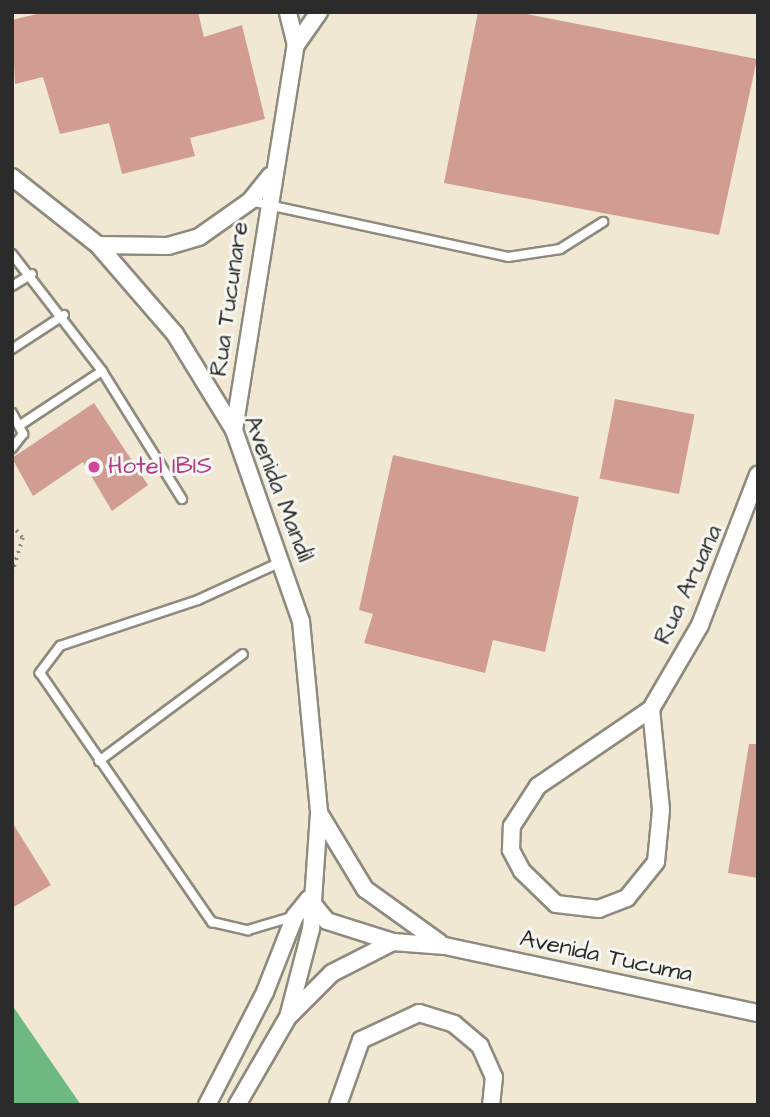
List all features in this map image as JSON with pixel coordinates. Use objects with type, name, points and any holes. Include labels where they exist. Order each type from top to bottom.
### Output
[{"type":"street","name":"Rua Tucunare","points":[[288,12],[296,45]]},
{"type":"street","name":"Rua Tucunare","points":[[234,430],[271,175],[296,45],[319,12]]},
{"type":"street","name":"Rua Tucunare","points":[[98,245],[168,246],[199,237],[250,201],[271,175]]},
{"type":"street","name":"Avenida Mandil","points":[[12,177],[98,245],[175,334],[234,430],[283,561],[301,621],[319,813],[309,899],[312,929],[288,1017],[237,1105]]},
{"type":"street","name":"Rua Aruana","points":[[651,709],[661,810],[656,862],[627,898],[599,909],[556,904],[522,871],[512,850],[512,825],[538,786],[651,709],[700,625],[758,475]]},
{"type":"street","name":"Avenida Tucuma","points":[[319,813],[365,888],[401,921],[445,946]]},
{"type":"street","name":"Avenida Tucuma","points":[[309,899],[327,921],[393,942],[445,946],[758,1013]]},
{"type":"street","points":[[207,1105],[265,992],[295,916],[309,899]]},
{"type":"street","points":[[288,1017],[332,973],[393,942]]},
{"type":"street","points":[[338,1105],[361,1041],[419,1013],[454,1024],[480,1046],[494,1077],[491,1105]]},
{"type":"lane","points":[[250,201],[508,257],[560,250],[603,222]]},
{"type":"lane","points":[[12,254],[32,274],[64,315],[182,499]]},
{"type":"lane","points":[[12,286],[32,274]]},
{"type":"lane","points":[[12,349],[64,315]]},
{"type":"lane","points":[[12,448],[21,440],[23,423],[102,371]]},
{"type":"lane","points":[[12,413],[23,423]]},
{"type":"lane","points":[[283,561],[198,600],[60,646],[40,673],[212,922],[248,930],[295,916]]},
{"type":"lane","points":[[99,761],[243,654]]},
{"type":"path","points":[[12,525],[23,538],[12,573]]},
{"type":"green space","points":[[12,1005],[81,1105],[12,1105]]},
{"type":"building","points":[[45,12],[198,12],[204,37],[242,25],[265,119],[190,138],[195,156],[122,174],[109,123],[60,134],[43,77],[15,84],[12,20]]},
{"type":"building","points":[[478,12],[516,12],[757,59],[719,235],[444,183]]},
{"type":"building","points":[[615,399],[695,414],[679,494],[600,479]]},
{"type":"building","points":[[94,403],[148,485],[112,511],[83,462],[33,496],[12,458]]},
{"type":"building","points":[[393,455],[579,497],[545,652],[493,640],[485,673],[364,643],[373,614],[359,610]]},
{"type":"building","points":[[749,744],[758,744],[758,878],[728,873]]},
{"type":"building","points":[[12,822],[51,885],[12,908]]},
{"type":"place","name":"Hotel IBIS","points":[[94,467]]}]
